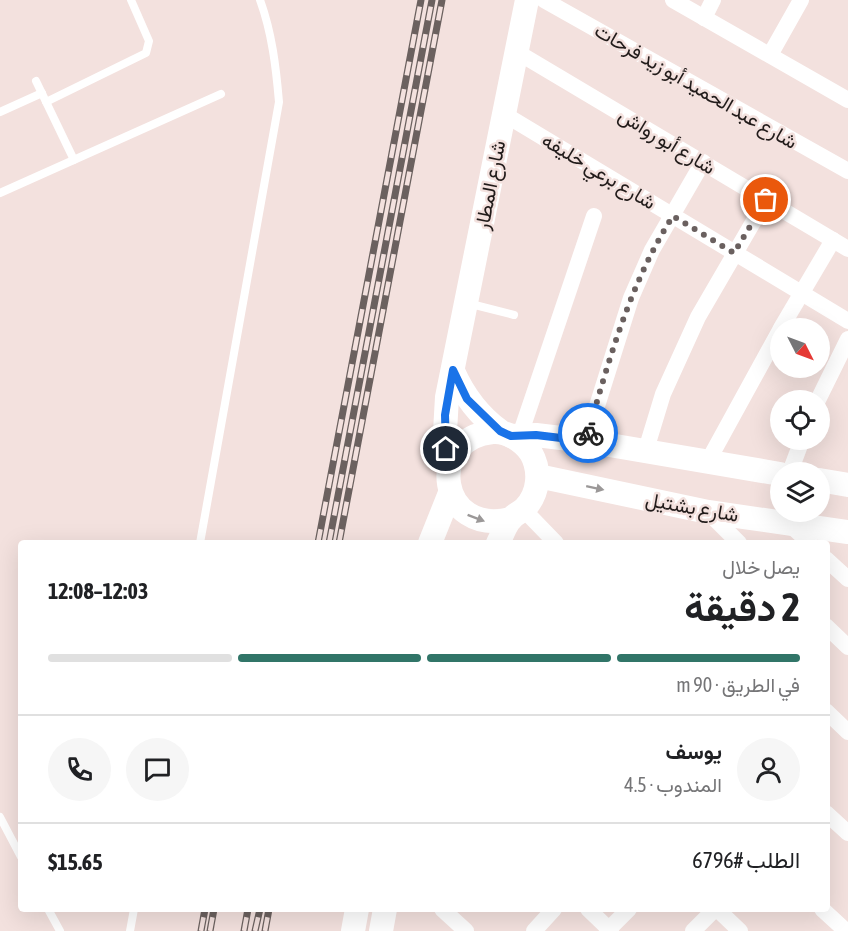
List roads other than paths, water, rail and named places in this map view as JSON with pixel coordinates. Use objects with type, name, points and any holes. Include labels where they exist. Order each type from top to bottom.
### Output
[{"type":"street","name":"شارع المطار","points":[[449,466],[445,415],[527,0]]},
{"type":"street","name":"شارع عبد الحميد أبو زيد فرحات","points":[[544,0],[848,171]]},
{"type":"street","points":[[673,0],[770,55],[845,92]]},
{"type":"street","points":[[704,18],[713,0]]},
{"type":"street","points":[[770,55],[801,0]]},
{"type":"street","name":"شارع أبو رواش","points":[[517,52],[848,249]]},
{"type":"street","name":"شارع برعي خليفه","points":[[504,114],[848,321]]},
{"type":"street","points":[[586,441],[632,298],[652,250],[703,162]]},
{"type":"street","points":[[645,453],[663,394],[698,317],[766,200]]},
{"type":"street","points":[[510,434],[594,216]]},
{"type":"street","points":[[786,318],[833,240]]},
{"type":"street","points":[[823,390],[848,339]]},
{"type":"street","points":[[707,463],[770,347]]},
{"type":"street","points":[[453,370],[467,399],[530,452],[538,476],[537,488],[500,540]]},
{"type":"street","points":[[518,514],[496,522],[482,521],[468,515],[458,506],[450,493],[447,479],[449,466],[463,444],[480,435],[510,434],[586,441],[645,453],[770,472]]},
{"type":"street","name":"شارع بشتيل","points":[[538,476],[708,512],[848,532]]},
{"type":"street","points":[[830,482],[848,485]]},
{"type":"street","points":[[431,540],[450,493]]},
{"type":"street","points":[[708,512],[723,536]]},
{"type":"street","points":[[518,514],[551,540]]},
{"type":"street","points":[[788,523],[807,540]]},
{"type":"street","points":[[830,563],[848,579]]},
{"type":"street","points":[[830,631],[848,647]]},
{"type":"street","points":[[830,715],[848,732]]},
{"type":"street","points":[[830,817],[848,834]]},
{"type":"street","points":[[353,931],[357,912]]},
{"type":"street","points":[[363,912],[383,925]]},
{"type":"street","points":[[450,912],[466,931]]},
{"type":"street","points":[[534,931],[551,912]]},
{"type":"street","points":[[591,912],[609,930],[625,912]]},
{"type":"street","points":[[693,931],[713,912]]},
{"type":"street","points":[[719,912],[740,931]]},
{"type":"street","points":[[825,912],[846,931]]},
{"type":"lane","points":[[46,102],[146,52],[149,41],[131,0]]},
{"type":"lane","points":[[201,540],[279,102],[272,44],[260,0]]},
{"type":"lane","points":[[36,81],[74,160]]},
{"type":"lane","points":[[0,112],[42,93]]},
{"type":"lane","points":[[0,193],[221,94]]},
{"type":"lane","points":[[467,303],[514,315]]},
{"type":"lane","points":[[0,817],[18,851]]},
{"type":"lane","points":[[50,912],[60,931]]},
{"type":"lane","points":[[130,931],[133,912]]},
{"type":"railway","points":[[319,540],[421,0]]},
{"type":"railway","points":[[330,540],[432,0]]},
{"type":"railway","points":[[340,540],[442,0]]},
{"type":"railway","points":[[201,931],[204,912]]},
{"type":"railway","points":[[210,931],[213,912]]},
{"type":"railway","points":[[244,931],[247,912]]},
{"type":"railway","points":[[255,931],[259,912]]},
{"type":"railway","points":[[265,931],[268,912]]}]
